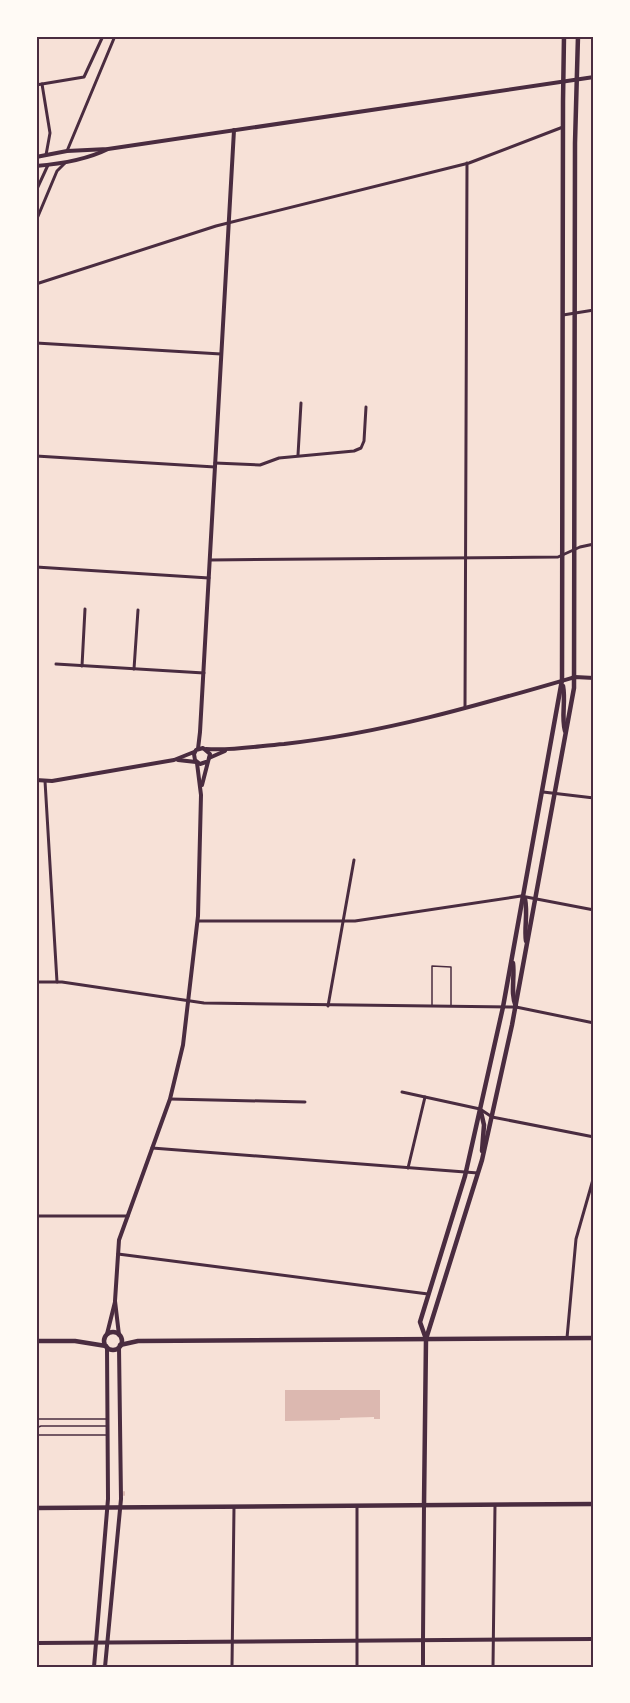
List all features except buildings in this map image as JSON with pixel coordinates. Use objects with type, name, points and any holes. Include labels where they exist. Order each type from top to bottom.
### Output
[{"type":"main road","points":[[426,1339],[420,1322],[466,1172],[503,1007],[562,680],[564,36]]},
{"type":"main road","points":[[423,1667],[426,1339],[482,1160],[492,1117],[516,1007],[574,688],[578,36]]},
{"type":"main road","points":[[36,157],[67,151],[108,149],[594,77]]},
{"type":"main road","points":[[94,1667],[107,1508],[108,1426],[104,1340],[115,1301],[119,1240],[170,1099],[183,1046],[198,921],[201,795],[197,762],[194,756],[200,732],[204,673],[234,130]]},
{"type":"main road","points":[[36,166],[68,162],[108,149]]},
{"type":"main road","points":[[67,151],[72,156],[68,162]]},
{"type":"main road","points":[[46,155],[43,161],[47,165]]},
{"type":"main road","points":[[36,780],[174,760],[206,749],[228,750],[338,737],[465,708],[574,677],[594,678]]},
{"type":"main road","points":[[562,680],[566,700],[563,723],[566,734]]},
{"type":"main road","points":[[200,732],[208,760],[201,795]]},
{"type":"main road","points":[[174,760],[197,762],[208,760],[228,750]]},
{"type":"main road","points":[[524,897],[527,911],[525,930],[527,945]]},
{"type":"main road","points":[[513,957],[512,994],[516,1007]]},
{"type":"main road","points":[[480,1109],[484,1125],[482,1160]]},
{"type":"main road","points":[[105,1667],[120,1508],[119,1346],[121,1341],[115,1301]]},
{"type":"main road","points":[[107,1334],[113,1332],[119,1335]]},
{"type":"main road","points":[[36,1341],[75,1341],[112,1349],[138,1341],[594,1338]]},
{"type":"main road","points":[[36,1508],[594,1504]]},
{"type":"main road","points":[[36,1643],[594,1639]]},
{"type":"street","points":[[36,85],[84,77],[103,36]]},
{"type":"street","points":[[67,151],[114,36]]},
{"type":"street","points":[[42,84],[50,133],[46,155],[56,164],[57,171]]},
{"type":"street","points":[[36,284],[228,223],[467,163],[563,127]]},
{"type":"street","points":[[36,221],[57,171],[68,162]]},
{"type":"street","points":[[465,708],[467,163]]},
{"type":"street","points":[[36,191],[47,165]]},
{"type":"street","points":[[563,315],[594,310]]},
{"type":"street","points":[[36,343],[221,354]]},
{"type":"street","points":[[298,455],[301,403]]},
{"type":"street","points":[[36,456],[215,465],[260,465],[279,458],[354,451],[361,448],[364,441],[366,407]]},
{"type":"street","points":[[210,560],[558,557],[594,543]]},
{"type":"street","points":[[36,567],[209,578]]},
{"type":"street","points":[[82,666],[85,609]]},
{"type":"street","points":[[134,669],[138,610]]},
{"type":"street","points":[[56,664],[204,673]]},
{"type":"street","points":[[45,780],[57,982]]},
{"type":"street","points":[[543,792],[594,798]]},
{"type":"street","points":[[328,1006],[354,860]]},
{"type":"street","points":[[198,921],[355,921],[524,897],[594,910]]},
{"type":"street","points":[[36,982],[57,982],[204,1003],[516,1007],[594,1023]]},
{"type":"street","points":[[402,1092],[480,1109],[492,1117],[594,1137]]},
{"type":"street","points":[[408,1167],[425,1097]]},
{"type":"street","points":[[170,1099],[305,1102]]},
{"type":"street","points":[[152,1148],[478,1173]]},
{"type":"street","points":[[567,1338],[576,1239],[594,1176]]},
{"type":"street","points":[[36,1216],[128,1216]]},
{"type":"street","points":[[118,1254],[428,1294]]},
{"type":"street","points":[[493,1667],[495,1505]]},
{"type":"street","points":[[357,1506],[357,1667]]},
{"type":"street","points":[[232,1667],[234,1507]]},
{"type":"lane","points":[[432,1006],[432,966],[451,967],[450,1007]]},
{"type":"lane","points":[[36,1420],[107,1419]]},
{"type":"lane","points":[[36,1428],[41,1426],[108,1426]]},
{"type":"lane","points":[[36,1435],[108,1435]]},
{"type":"shaded area","points":[[285,1390],[380,1390],[380,1419],[374,1419],[374,1417],[285,1421]]}]
